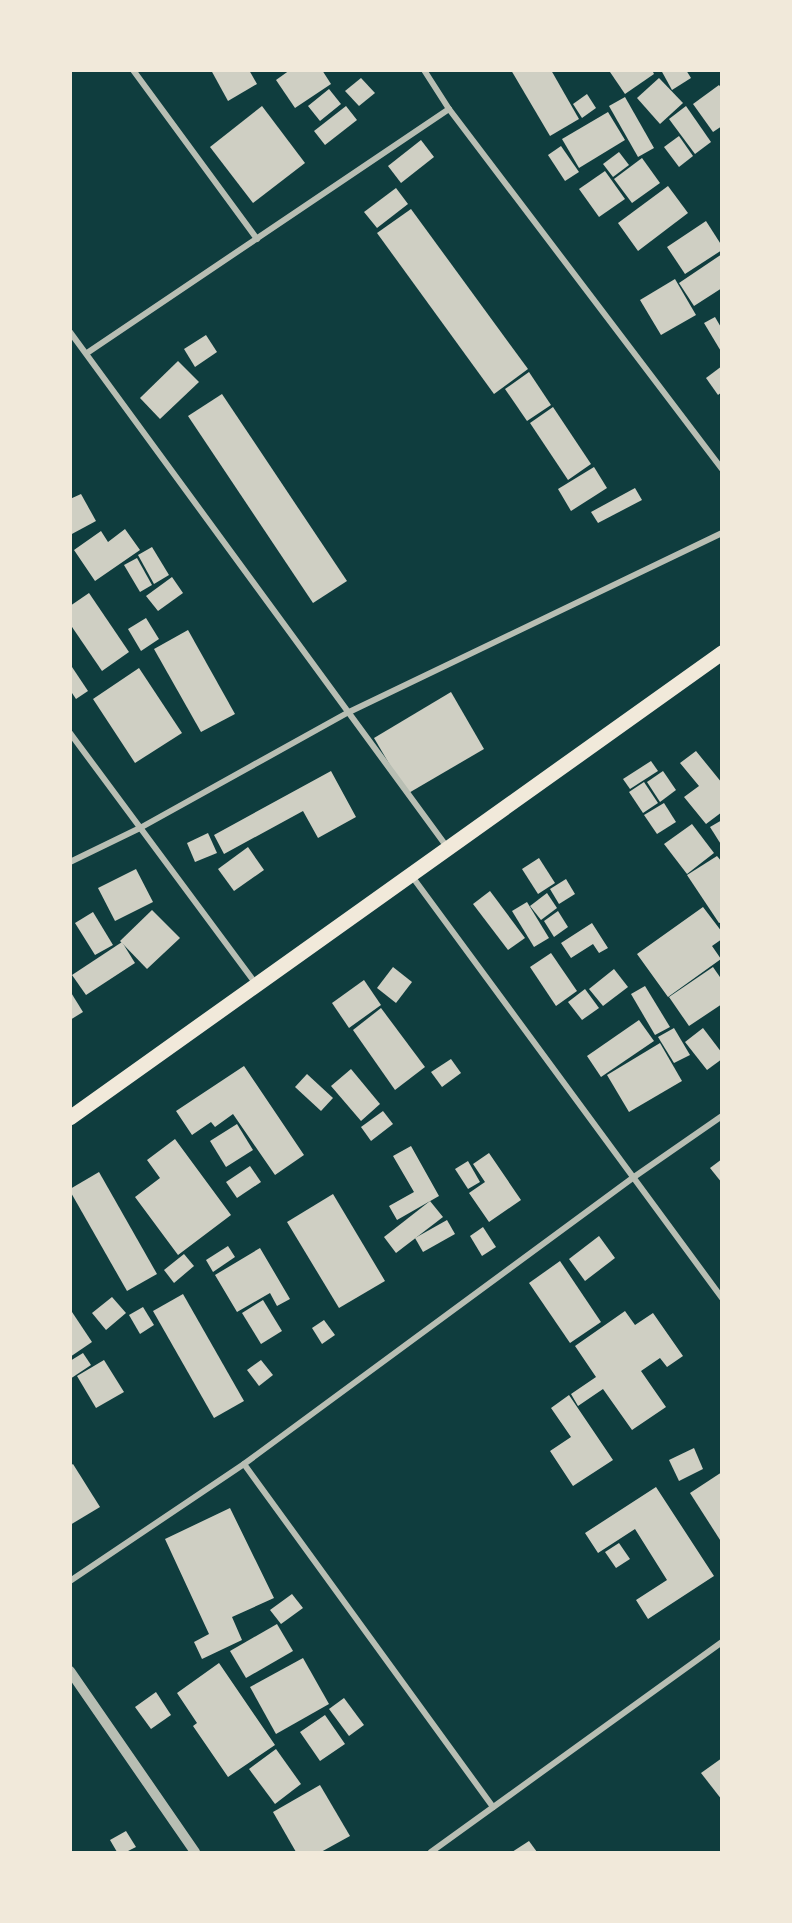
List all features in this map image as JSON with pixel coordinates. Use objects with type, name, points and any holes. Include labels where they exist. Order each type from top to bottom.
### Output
[{"type":"main road","points":[[72,1114],[722,653]]},
{"type":"street","points":[[133,70],[257,239]]},
{"type":"street","points":[[424,70],[449,109],[722,469]]},
{"type":"street","points":[[87,353],[449,109]]},
{"type":"street","points":[[70,332],[447,847]]},
{"type":"street","points":[[70,861],[140,828],[347,713],[722,533]]},
{"type":"street","points":[[70,733],[256,985]]},
{"type":"street","points":[[410,874],[722,1298]]},
{"type":"street","points":[[70,1581],[244,1464],[634,1176],[722,1116]]},
{"type":"street","points":[[244,1464],[493,1807]]},
{"type":"street","points":[[431,1852],[722,1642]]},
{"type":"street","points":[[70,1671],[195,1852]]},
{"type":"building","points":[[211,70],[249,70],[257,84],[228,101]]},
{"type":"building","points":[[290,70],[322,70],[331,84],[295,108],[276,80]]},
{"type":"building","points":[[511,70],[551,70],[579,119],[550,136]]},
{"type":"building","points":[[612,70],[652,70],[654,74],[625,94],[610,72]]},
{"type":"building","points":[[661,70],[686,70],[691,78],[672,90]]},
{"type":"building","points":[[361,78],[375,93],[359,106],[345,91]]},
{"type":"building","points":[[659,78],[683,103],[660,124],[637,98]]},
{"type":"building","points":[[719,85],[722,89],[722,126],[713,132],[693,104]]},
{"type":"building","points":[[329,89],[341,104],[320,121],[308,106]]},
{"type":"building","points":[[587,94],[596,108],[582,118],[573,104]]},
{"type":"building","points":[[625,97],[654,148],[638,157],[609,106]]},
{"type":"building","points":[[262,106],[305,163],[253,203],[210,147]]},
{"type":"building","points":[[346,106],[357,120],[325,145],[314,131]]},
{"type":"building","points":[[686,106],[711,142],[695,154],[669,119]]},
{"type":"building","points":[[608,112],[625,140],[579,168],[562,139]]},
{"type":"building","points":[[679,136],[693,156],[679,167],[664,147]]},
{"type":"building","points":[[421,140],[434,157],[401,183],[388,166]]},
{"type":"building","points":[[561,146],[579,172],[565,181],[548,155]]},
{"type":"building","points":[[619,152],[629,165],[613,177],[603,164]]},
{"type":"building","points":[[642,158],[660,183],[632,203],[614,179]]},
{"type":"building","points":[[605,171],[625,199],[599,217],[579,189]]},
{"type":"building","points":[[668,186],[688,213],[638,251],[618,223]]},
{"type":"building","points":[[396,188],[408,204],[377,228],[364,212]]},
{"type":"building","points":[[411,209],[528,369],[494,394],[377,233]]},
{"type":"building","points":[[706,221],[722,246],[722,250],[685,274],[667,247]]},
{"type":"building","points":[[722,254],[722,288],[694,306],[679,283]]},
{"type":"building","points":[[675,279],[696,315],[661,335],[640,300]]},
{"type":"building","points":[[715,317],[722,329],[722,353],[704,323]]},
{"type":"building","points":[[206,335],[217,352],[195,367],[184,349]]},
{"type":"building","points":[[178,361],[199,382],[160,419],[140,398]]},
{"type":"building","points":[[722,366],[722,392],[718,395],[706,378]]},
{"type":"building","points":[[529,372],[551,405],[527,421],[505,389]]},
{"type":"building","points":[[222,394],[347,581],[313,603],[188,416]]},
{"type":"building","points":[[553,407],[591,464],[568,480],[530,423]]},
{"type":"building","points":[[594,467],[607,488],[571,511],[558,489]]},
{"type":"building","points":[[635,488],[642,500],[598,523],[591,512]]},
{"type":"building","points":[[81,494],[96,521],[70,535],[70,499]]},
{"type":"building","points":[[125,529],[140,550],[95,581],[74,550],[101,531],[108,542]]},
{"type":"building","points":[[152,547],[169,575],[154,584],[138,555]]},
{"type":"building","points":[[137,558],[152,585],[140,592],[124,565]]},
{"type":"building","points":[[172,577],[183,593],[158,611],[146,596]]},
{"type":"building","points":[[89,593],[129,652],[102,671],[70,624],[70,606]]},
{"type":"building","points":[[146,618],[159,639],[141,651],[128,629]]},
{"type":"building","points":[[188,630],[235,714],[201,732],[154,649]]},
{"type":"building","points":[[70,664],[88,691],[76,699],[70,690]]},
{"type":"building","points":[[139,668],[182,733],[135,763],[93,699]]},
{"type":"building","points":[[451,692],[484,749],[407,794],[374,738]]},
{"type":"building","points":[[696,751],[722,783],[722,812],[706,824],[684,797],[699,786],[680,763]]},
{"type":"building","points":[[651,761],[658,771],[630,789],[623,779]]},
{"type":"building","points":[[331,771],[356,817],[318,838],[303,811],[224,854],[214,835]]},
{"type":"building","points":[[663,771],[676,790],[660,802],[647,782]]},
{"type":"building","points":[[644,782],[658,803],[643,813],[629,792]]},
{"type":"building","points":[[664,803],[676,822],[657,834],[644,815]]},
{"type":"building","points":[[722,820],[722,846],[710,827]]},
{"type":"building","points":[[692,824],[714,853],[687,874],[664,844]]},
{"type":"building","points":[[208,833],[217,853],[195,862],[187,843]]},
{"type":"building","points":[[248,847],[264,870],[234,891],[218,869]]},
{"type":"building","points":[[717,856],[722,862],[722,922],[719,923],[687,875]]},
{"type":"building","points":[[539,858],[555,883],[538,894],[522,869]]},
{"type":"building","points":[[136,869],[153,902],[115,921],[98,888]]},
{"type":"building","points":[[566,879],[575,894],[559,904],[550,889]]},
{"type":"building","points":[[490,891],[525,938],[508,950],[473,904]]},
{"type":"building","points":[[547,893],[557,908],[541,920],[530,906]]},
{"type":"building","points":[[527,902],[549,938],[534,947],[512,911]]},
{"type":"building","points":[[703,907],[722,932],[722,939],[712,946],[721,959],[668,997],[637,954]]},
{"type":"building","points":[[152,910],[180,938],[147,969],[120,941]]},
{"type":"building","points":[[558,911],[568,927],[554,937],[544,921]]},
{"type":"building","points":[[93,912],[113,945],[95,955],[75,923]]},
{"type":"building","points":[[592,923],[608,948],[599,953],[593,944],[571,958],[561,943]]},
{"type":"building","points":[[122,942],[135,963],[86,995],[72,975]]},
{"type":"building","points":[[551,953],[577,991],[556,1006],[530,967]]},
{"type":"building","points":[[393,967],[412,982],[396,1003],[377,988]]},
{"type":"building","points":[[713,967],[722,980],[722,1004],[689,1026],[669,997]]},
{"type":"building","points":[[614,969],[628,987],[603,1006],[589,989]]},
{"type":"building","points":[[364,980],[381,1005],[349,1028],[332,1003]]},
{"type":"building","points":[[645,986],[670,1027],[655,1035],[631,994]]},
{"type":"building","points":[[585,989],[599,1008],[582,1020],[568,1002]]},
{"type":"building","points":[[70,991],[83,1012],[70,1020]]},
{"type":"building","points":[[381,1008],[425,1067],[395,1090],[353,1030]]},
{"type":"building","points":[[639,1020],[654,1041],[601,1077],[587,1056]]},
{"type":"building","points":[[674,1028],[690,1055],[674,1063],[658,1037]]},
{"type":"building","points":[[703,1028],[722,1053],[722,1059],[707,1070],[685,1042]]},
{"type":"building","points":[[660,1043],[682,1081],[629,1112],[607,1075]]},
{"type":"building","points":[[451,1059],[461,1073],[442,1087],[431,1072]]},
{"type":"building","points":[[244,1066],[304,1155],[275,1175],[233,1114],[215,1127],[211,1122],[192,1135],[176,1111]]},
{"type":"building","points":[[351,1069],[380,1104],[361,1121],[331,1086]]},
{"type":"building","points":[[307,1074],[333,1098],[321,1111],[295,1087]]},
{"type":"building","points":[[383,1111],[393,1124],[371,1141],[361,1127]]},
{"type":"building","points":[[237,1124],[253,1150],[226,1167],[210,1141]]},
{"type":"building","points":[[175,1139],[231,1215],[178,1255],[135,1197],[160,1178],[147,1160]]},
{"type":"building","points":[[411,1146],[439,1196],[397,1220],[389,1206],[414,1192],[393,1156]]},
{"type":"building","points":[[489,1153],[521,1200],[489,1222],[469,1193],[485,1182],[473,1164]]},
{"type":"building","points":[[722,1159],[722,1183],[710,1168]]},
{"type":"building","points":[[468,1161],[480,1182],[468,1189],[455,1169]]},
{"type":"building","points":[[250,1166],[261,1182],[237,1198],[226,1182]]},
{"type":"building","points":[[99,1172],[157,1274],[127,1291],[70,1191]]},
{"type":"building","points":[[333,1194],[385,1281],[339,1308],[287,1222]]},
{"type":"building","points":[[430,1201],[443,1217],[396,1253],[384,1237]]},
{"type":"building","points":[[447,1220],[455,1234],[423,1252],[415,1238]]},
{"type":"building","points":[[483,1227],[496,1247],[482,1256],[470,1236]]},
{"type":"building","points":[[599,1236],[615,1258],[585,1281],[569,1259]]},
{"type":"building","points":[[228,1246],[235,1257],[213,1272],[206,1260]]},
{"type":"building","points":[[260,1248],[290,1299],[277,1306],[270,1293],[237,1312],[215,1275]]},
{"type":"building","points":[[184,1254],[194,1266],[174,1283],[164,1270]]},
{"type":"building","points":[[560,1261],[601,1322],[570,1343],[529,1283]]},
{"type":"building","points":[[183,1294],[244,1401],[214,1418],[153,1311]]},
{"type":"building","points":[[112,1297],[126,1313],[106,1330],[92,1313]]},
{"type":"building","points":[[263,1300],[282,1331],[261,1344],[242,1313]]},
{"type":"building","points":[[143,1307],[154,1325],[140,1334],[129,1315]]},
{"type":"building","points":[[70,1309],[92,1342],[70,1357]]},
{"type":"building","points":[[625,1311],[635,1325],[653,1313],[683,1356],[667,1367],[660,1358],[641,1371],[666,1407],[632,1430],[603,1389],[578,1406],[571,1394],[596,1377],[575,1346]]},
{"type":"building","points":[[324,1320],[335,1335],[322,1344],[312,1328]]},
{"type":"building","points":[[83,1353],[91,1365],[70,1379],[70,1361]]},
{"type":"building","points":[[104,1360],[124,1392],[96,1408],[77,1376]]},
{"type":"building","points":[[261,1360],[273,1375],[259,1386],[247,1370]]},
{"type":"building","points":[[569,1395],[613,1460],[573,1486],[550,1451],[571,1437],[551,1408]]},
{"type":"building","points":[[694,1448],[703,1469],[679,1481],[669,1460]]},
{"type":"building","points":[[73,1464],[100,1507],[70,1525],[70,1466]]},
{"type":"building","points":[[722,1472],[722,1543],[690,1493]]},
{"type":"building","points":[[656,1487],[714,1576],[648,1619],[636,1600],[667,1580],[635,1529],[598,1553],[585,1533]]},
{"type":"building","points":[[230,1508],[274,1598],[232,1617],[242,1640],[202,1659],[194,1642],[209,1634],[165,1539]]},
{"type":"building","points":[[619,1543],[630,1559],[616,1568],[605,1552]]},
{"type":"building","points":[[292,1594],[303,1608],[281,1624],[270,1610]]},
{"type":"building","points":[[277,1624],[293,1651],[246,1678],[230,1651]]},
{"type":"building","points":[[303,1658],[329,1704],[276,1734],[250,1687]]},
{"type":"building","points":[[219,1663],[275,1745],[228,1777],[193,1726],[197,1723],[177,1693]]},
{"type":"building","points":[[156,1692],[171,1715],[151,1729],[135,1707]]},
{"type":"building","points":[[344,1698],[364,1725],[349,1736],[329,1709]]},
{"type":"building","points":[[325,1715],[345,1744],[320,1761],[300,1732]]},
{"type":"building","points":[[276,1749],[301,1784],[275,1804],[249,1769]]},
{"type":"building","points":[[722,1758],[722,1800],[701,1773]]},
{"type":"building","points":[[320,1785],[350,1836],[321,1852],[296,1852],[273,1812]]},
{"type":"building","points":[[126,1831],[136,1847],[126,1852],[117,1852],[110,1840]]},
{"type":"building","points":[[529,1841],[537,1852],[512,1852]]}]
